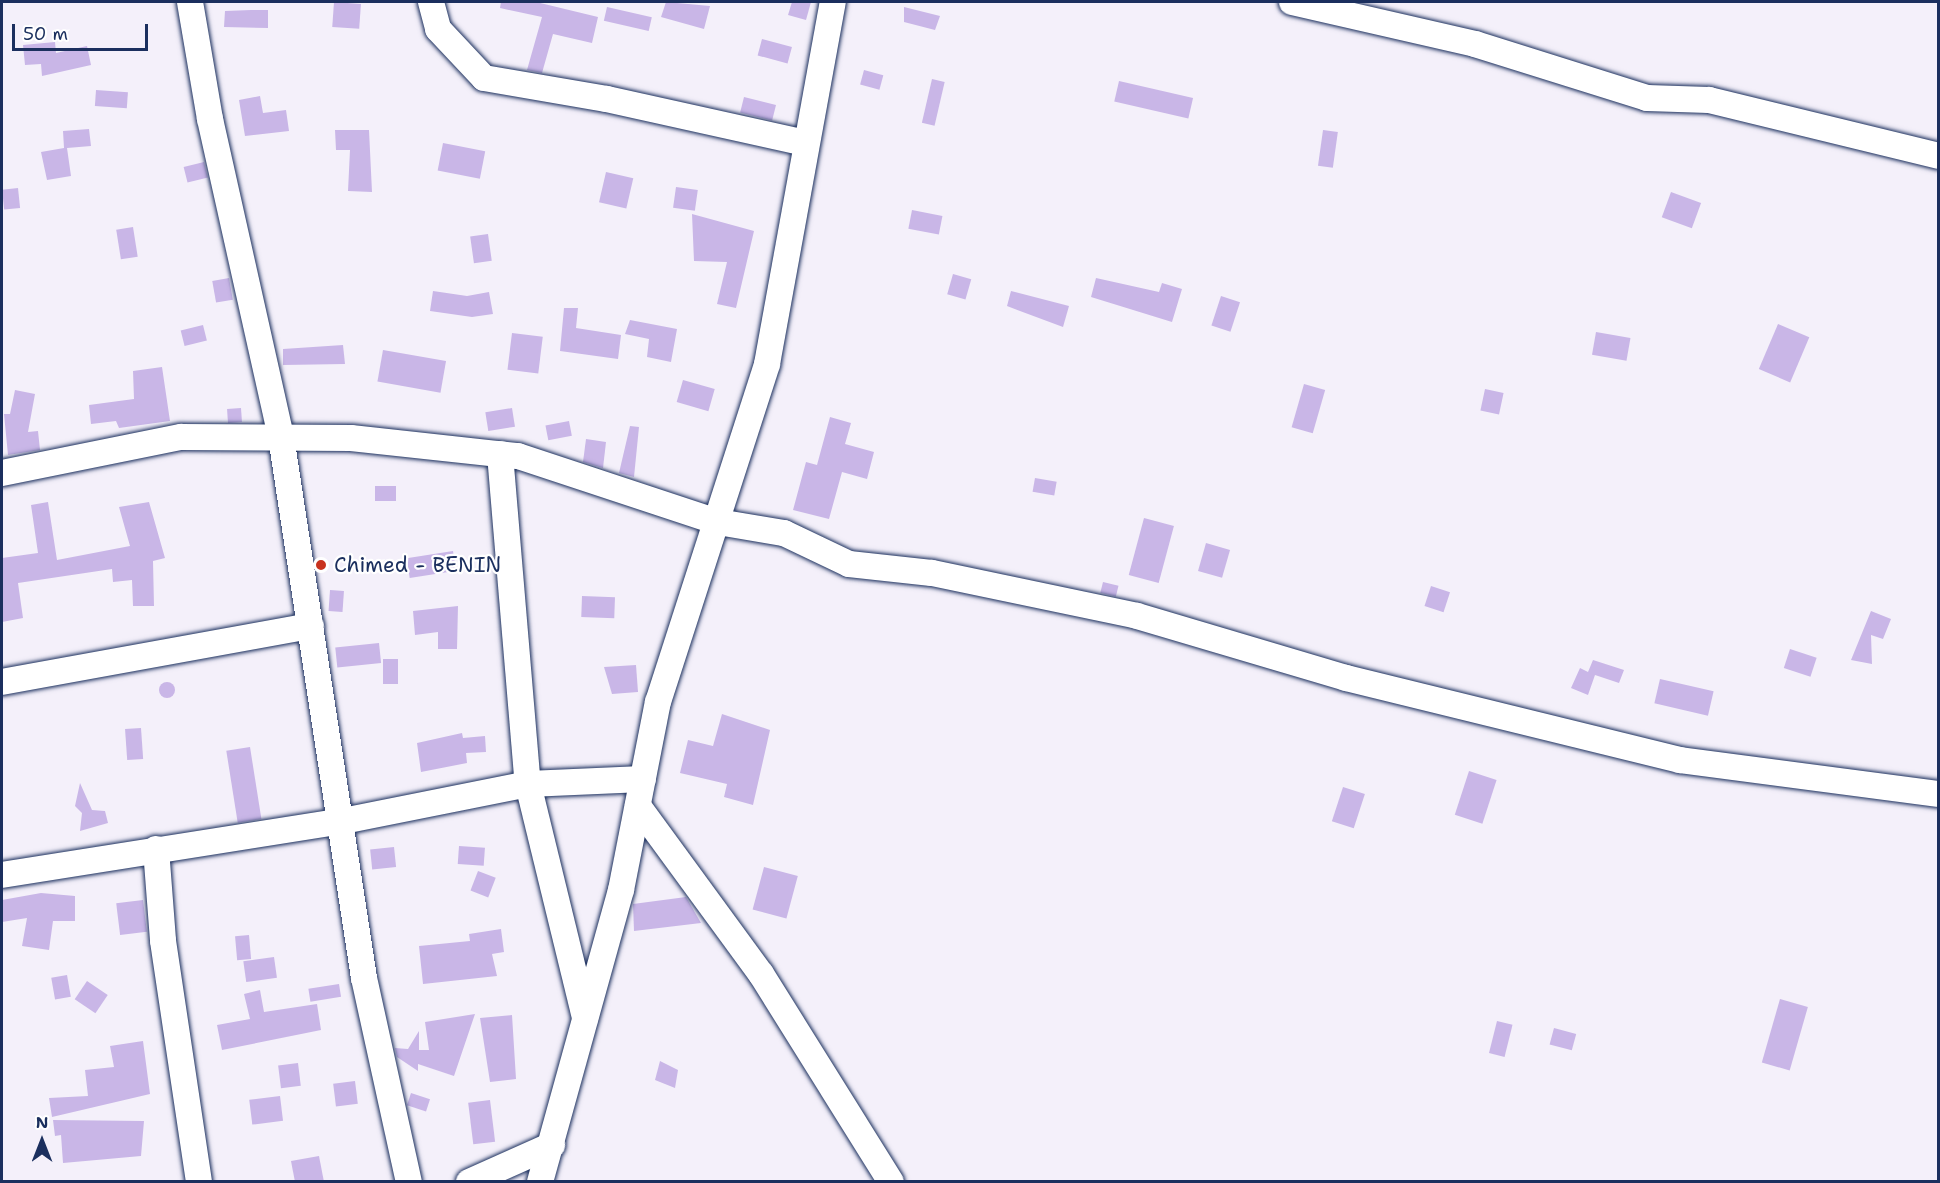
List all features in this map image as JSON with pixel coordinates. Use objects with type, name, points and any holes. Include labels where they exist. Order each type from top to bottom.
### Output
[{"type":"street","points":[[190,2],[210,119],[281,437],[343,821],[364,978],[409,1182]]},
{"type":"street","points":[[431,2],[438,29],[457,56],[484,78],[607,99],[805,143]]},
{"type":"street","points":[[540,1182],[586,1021],[638,806],[658,702],[718,522],[767,364],[805,143],[833,2]]},
{"type":"street","points":[[1292,2],[1475,44],[1647,98],[1709,100],[1938,156]]},
{"type":"street","points":[[2,473],[181,437],[351,438],[500,454],[718,522],[784,533],[849,564],[932,573],[1137,616],[1346,678],[1680,760],[1938,794]]},
{"type":"street","points":[[500,454],[528,784],[586,1021]]},
{"type":"street","points":[[2,682],[311,626]]},
{"type":"street","points":[[2,875],[343,821],[528,784],[643,779]]},
{"type":"street","points":[[638,806],[761,974],[891,1182]]},
{"type":"street","points":[[156,849],[163,941],[200,1182]]},
{"type":"street","points":[[469,1182],[552,1145]]},
{"type":"building","points":[[334,2],[361,4],[359,29],[332,27]]},
{"type":"building","points":[[501,2],[536,2],[598,17],[592,43],[553,34],[542,73],[527,70],[542,17],[500,8]]},
{"type":"building","points":[[666,2],[710,6],[704,29],[661,17]]},
{"type":"building","points":[[792,2],[811,2],[806,20],[788,15]]},
{"type":"building","points":[[607,7],[652,17],[649,31],[604,21]]},
{"type":"building","points":[[904,7],[940,16],[935,30],[904,22]]},
{"type":"building","points":[[268,10],[268,28],[224,27],[225,11]]},
{"type":"building","points":[[762,39],[792,47],[788,63],[758,55]]},
{"type":"building","points":[[55,42],[56,53],[87,46],[91,65],[42,76],[41,64],[25,65],[23,45]]},
{"type":"building","points":[[864,70],[883,75],[879,90],[860,84]]},
{"type":"building","points":[[932,79],[945,82],[935,126],[922,123]]},
{"type":"building","points":[[1119,81],[1193,98],[1188,119],[1114,101]]},
{"type":"building","points":[[96,90],[128,92],[127,108],[95,106]]},
{"type":"building","points":[[260,96],[263,113],[286,110],[289,131],[245,136],[239,100]]},
{"type":"building","points":[[744,97],[776,105],[772,121],[740,113]]},
{"type":"building","points":[[89,129],[91,146],[67,148],[71,176],[47,180],[41,152],[64,148],[63,131]]},
{"type":"building","points":[[335,130],[369,130],[372,192],[348,191],[350,150],[336,150]]},
{"type":"building","points":[[1323,130],[1338,132],[1333,168],[1318,166]]},
{"type":"building","points":[[443,143],[485,151],[480,179],[438,170]]},
{"type":"building","points":[[204,162],[208,178],[187,183],[184,167]]},
{"type":"building","points":[[606,172],[633,178],[626,209],[599,202]]},
{"type":"building","points":[[676,187],[698,190],[695,211],[673,208]]},
{"type":"building","points":[[18,188],[20,208],[4,210],[2,190]]},
{"type":"building","points":[[1671,192],[1701,203],[1692,228],[1662,217]]},
{"type":"building","points":[[912,210],[942,216],[939,235],[908,229]]},
{"type":"building","points":[[692,214],[754,231],[736,308],[717,304],[727,262],[694,261]]},
{"type":"building","points":[[133,227],[138,257],[121,259],[116,230]]},
{"type":"building","points":[[488,234],[492,261],[474,263],[470,237]]},
{"type":"building","points":[[953,274],[971,279],[965,299],[947,294]]},
{"type":"building","points":[[229,278],[233,300],[216,303],[212,281]]},
{"type":"building","points":[[1096,278],[1159,292],[1162,283],[1182,289],[1172,322],[1091,297]]},
{"type":"building","points":[[433,291],[467,296],[489,292],[493,314],[472,317],[430,311]]},
{"type":"building","points":[[1011,291],[1069,306],[1063,327],[1007,306]]},
{"type":"building","points":[[1221,296],[1240,302],[1230,332],[1211,325]]},
{"type":"building","points":[[564,308],[578,308],[576,328],[621,335],[618,359],[560,351]]},
{"type":"building","points":[[630,320],[677,329],[671,362],[647,357],[649,339],[625,334]]},
{"type":"building","points":[[1778,324],[1809,337],[1790,382],[1759,369]]},
{"type":"building","points":[[203,325],[207,341],[185,346],[181,331]]},
{"type":"building","points":[[1596,332],[1630,338],[1626,361],[1592,355]]},
{"type":"building","points":[[512,333],[543,337],[538,374],[507,370]]},
{"type":"building","points":[[343,345],[345,364],[283,365],[283,349]]},
{"type":"building","points":[[383,350],[446,361],[440,393],[377,382]]},
{"type":"building","points":[[162,367],[170,421],[119,428],[116,421],[91,424],[89,405],[134,399],[133,371]]},
{"type":"building","points":[[683,380],[715,389],[708,411],[677,402]]},
{"type":"building","points":[[1304,384],[1325,390],[1313,433],[1292,427]]},
{"type":"building","points":[[1485,389],[1504,393],[1499,414],[1480,411]]},
{"type":"building","points":[[15,390],[35,394],[28,432],[38,431],[40,450],[8,455],[4,414],[10,414]]},
{"type":"building","points":[[241,408],[242,422],[228,423],[227,409]]},
{"type":"building","points":[[512,408],[515,427],[488,431],[485,412]]},
{"type":"building","points":[[830,417],[851,423],[845,444],[874,452],[867,479],[842,472],[829,519],[793,510],[806,462],[817,465]]},
{"type":"building","points":[[569,421],[572,436],[548,440],[545,426]]},
{"type":"building","points":[[630,426],[639,427],[634,477],[619,473]]},
{"type":"building","points":[[586,439],[606,442],[603,468],[583,462]]},
{"type":"building","points":[[1035,478],[1057,482],[1054,496],[1033,492]]},
{"type":"building","points":[[375,486],[396,486],[396,501],[375,501]]},
{"type":"building","points":[[48,502],[57,560],[130,546],[119,507],[149,502],[165,558],[153,561],[154,606],[133,606],[132,580],[113,582],[112,569],[18,583],[23,618],[2,622],[2,558],[38,553],[31,505]]},
{"type":"building","points":[[1144,518],[1174,526],[1159,583],[1129,575]]},
{"type":"building","points":[[1206,543],[1230,550],[1222,578],[1198,571]]},
{"type":"building","points":[[453,551],[456,571],[410,578],[407,558]]},
{"type":"building","points":[[1103,582],[1119,586],[1116,597],[1100,593]]},
{"type":"building","points":[[1431,586],[1450,592],[1444,612],[1425,606]]},
{"type":"building","points":[[330,590],[344,591],[343,612],[329,611]]},
{"type":"building","points":[[582,596],[615,597],[614,618],[581,617]]},
{"type":"building","points":[[458,606],[457,649],[438,649],[438,632],[415,635],[413,611]]},
{"type":"building","points":[[1871,611],[1891,619],[1883,639],[1871,635],[1872,664],[1851,660]]},
{"type":"building","points":[[379,643],[381,663],[337,667],[335,648]]},
{"type":"building","points":[[1790,649],[1817,658],[1810,677],[1784,668]]},
{"type":"building","points":[[383,659],[398,659],[398,684],[383,684]]},
{"type":"building","points":[[1593,660],[1624,670],[1619,683],[1595,675],[1588,695],[1571,688],[1580,668],[1588,672]]},
{"type":"building","points":[[636,665],[638,692],[612,694],[604,667]]},
{"type":"building","points":[[1660,679],[1714,691],[1708,716],[1654,703]]},
{"type":"building","points":[[167,682],[173,684],[175,690],[173,696],[167,698],[161,696],[159,690],[161,684]]},
{"type":"building","points":[[722,714],[770,730],[753,805],[724,797],[727,784],[680,773],[688,740],[713,746]]},
{"type":"building","points":[[141,728],[143,759],[127,760],[125,729]]},
{"type":"building","points":[[462,733],[463,738],[485,736],[486,752],[466,753],[467,763],[421,772],[417,743]]},
{"type":"building","points":[[250,747],[261,819],[238,823],[226,751]]},
{"type":"building","points":[[1469,771],[1497,780],[1482,824],[1455,815]]},
{"type":"building","points":[[80,783],[92,810],[105,811],[108,823],[80,831],[82,813],[75,806]]},
{"type":"building","points":[[1343,787],[1365,794],[1354,828],[1332,821]]},
{"type":"building","points":[[459,846],[485,848],[484,866],[458,864]]},
{"type":"building","points":[[394,847],[396,867],[372,869],[370,850]]},
{"type":"building","points":[[764,867],[798,876],[786,919],[753,910]]},
{"type":"building","points":[[478,871],[496,878],[488,897],[470,891]]},
{"type":"building","points":[[41,893],[75,896],[75,921],[53,921],[49,950],[22,946],[27,918],[2,922],[2,900]]},
{"type":"building","points":[[686,897],[701,923],[634,931],[633,904]]},
{"type":"building","points":[[143,900],[147,932],[120,935],[116,903]]},
{"type":"building","points":[[501,929],[504,952],[492,954],[497,976],[423,984],[419,946],[470,941],[469,934]]},
{"type":"building","points":[[249,935],[251,959],[237,960],[235,936]]},
{"type":"building","points":[[274,957],[277,978],[246,982],[243,961]]},
{"type":"building","points":[[67,975],[71,997],[55,999],[51,978]]},
{"type":"building","points":[[87,981],[108,995],[95,1013],[75,999]]},
{"type":"building","points":[[339,984],[341,997],[310,1002],[308,989]]},
{"type":"building","points":[[260,990],[264,1012],[317,1004],[321,1030],[222,1050],[217,1025],[250,1019],[244,994]]},
{"type":"building","points":[[1780,999],[1808,1007],[1790,1070],[1762,1062]]},
{"type":"building","points":[[475,1014],[454,1076],[418,1064],[418,1071],[397,1057],[395,1048],[408,1049],[419,1031],[419,1050],[429,1050],[425,1022]]},
{"type":"building","points":[[512,1015],[516,1079],[490,1082],[480,1018]]},
{"type":"building","points":[[1497,1021],[1513,1025],[1505,1057],[1489,1053]]},
{"type":"building","points":[[1554,1028],[1576,1034],[1572,1050],[1550,1044]]},
{"type":"building","points":[[143,1041],[150,1094],[52,1117],[49,1098],[88,1096],[85,1070],[114,1067],[110,1046]]},
{"type":"building","points":[[660,1061],[678,1070],[675,1088],[655,1080]]},
{"type":"building","points":[[298,1063],[301,1086],[281,1088],[278,1065]]},
{"type":"building","points":[[355,1081],[358,1104],[336,1107],[333,1084]]},
{"type":"building","points":[[411,1093],[430,1099],[426,1112],[407,1105]]},
{"type":"building","points":[[280,1096],[283,1121],[252,1125],[249,1100]]},
{"type":"building","points":[[490,1100],[495,1142],[473,1144],[468,1103]]},
{"type":"building","points":[[53,1120],[144,1121],[141,1156],[63,1163],[61,1135],[55,1136]]},
{"type":"building","points":[[319,1156],[324,1182],[295,1182],[291,1161]]},
{"type":"place","name":"Chimed - BENIN","points":[[321,565]]}]
